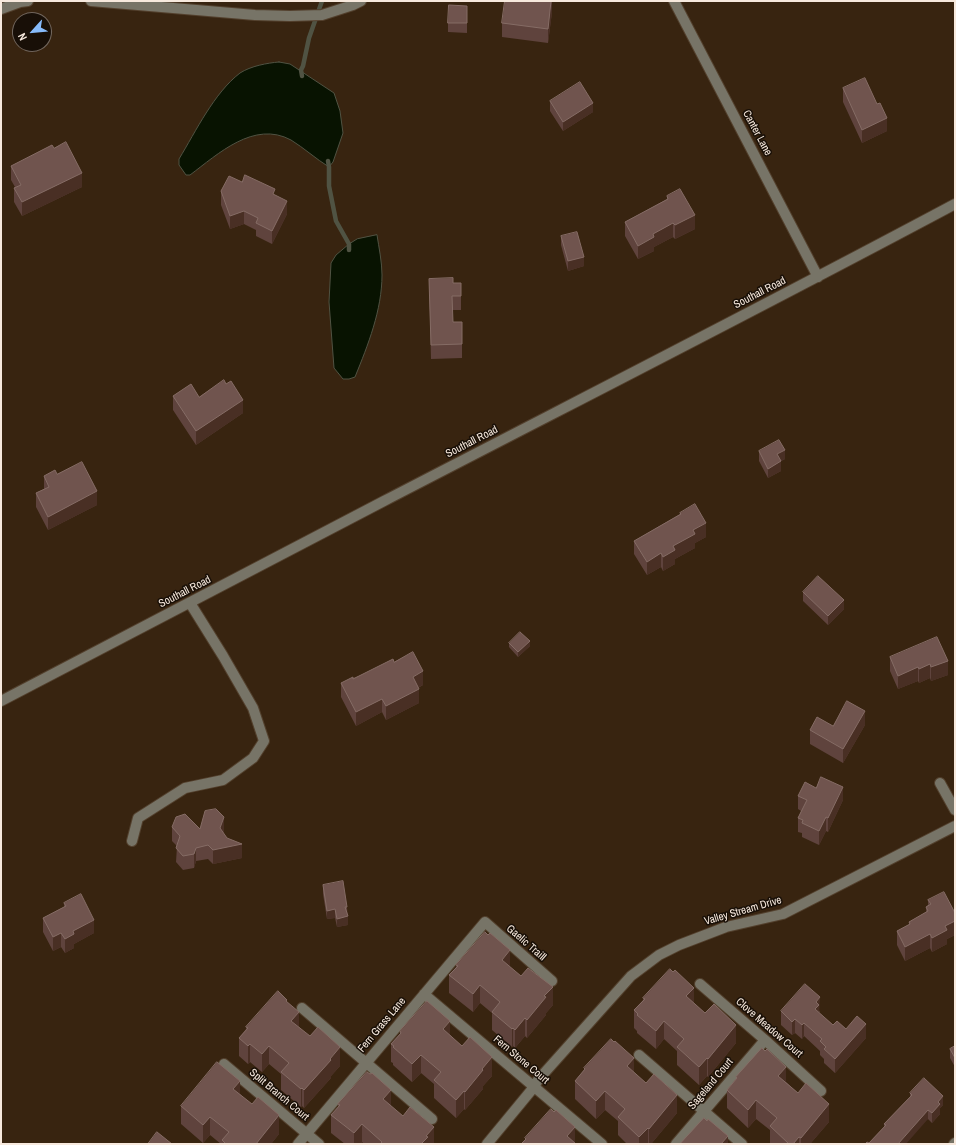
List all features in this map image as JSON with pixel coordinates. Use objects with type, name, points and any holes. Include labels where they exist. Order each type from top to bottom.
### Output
[{"type":"street","points":[[1,9],[20,2],[28,1]]},
{"type":"street","points":[[91,1],[290,16],[322,15],[361,1]]},
{"type":"street","name":"Canter Lane","points":[[674,1],[818,277]]},
{"type":"street","name":"Southall Road","points":[[1,701],[385,500],[818,277],[955,204]]},
{"type":"street","points":[[132,841],[138,818],[185,788],[222,780],[253,758],[264,741],[253,708],[190,603]]},
{"type":"street","points":[[940,783],[955,810]]},
{"type":"street","name":"Valley Stream Drive","points":[[487,1144],[541,1077],[631,976],[659,955],[679,945],[726,927],[783,914],[955,826]]},
{"type":"street","name":"Gaelic Traill","points":[[485,922],[552,981]]},
{"type":"street","name":"Fern Grass Lane","points":[[298,1144],[485,922]]},
{"type":"street","name":"Clove Meadow Court","points":[[700,984],[821,1091]]},
{"type":"street","name":"Fern Stone Court","points":[[424,994],[602,1144]]},
{"type":"street","points":[[302,1008],[432,1119]]},
{"type":"street","name":"Sageland Court","points":[[676,1144],[765,1040]]},
{"type":"street","points":[[639,1055],[742,1144]]},
{"type":"street","name":"Split Branch Court","points":[[224,1064],[319,1144]]},
{"type":"shaded area","points":[[279,62],[290,64],[334,93],[340,111],[343,133],[333,162],[329,167],[291,140],[277,135],[264,134],[237,142],[212,158],[190,175],[186,175],[179,165],[179,159],[206,113],[222,91],[240,73],[249,68]]},
{"type":"shaded area","points":[[377,235],[382,275],[380,301],[377,314],[355,377],[343,379],[334,368],[329,302],[331,263],[336,255],[357,239]]},
{"type":"building","points":[[505,1],[551,1],[548,29],[502,23]]},
{"type":"building","points":[[449,5],[467,6],[467,23],[448,23]]},
{"type":"building","points":[[865,78],[877,104],[880,103],[887,118],[862,130],[843,88]]},
{"type":"building","points":[[580,82],[593,103],[563,122],[550,101]]},
{"type":"building","points":[[66,142],[82,173],[22,202],[14,188],[21,185],[11,166],[52,145],[54,148]]},
{"type":"building","points":[[245,175],[275,189],[273,194],[287,201],[272,231],[256,223],[258,218],[244,211],[230,216],[221,191],[229,176],[242,182]]},
{"type":"building","points":[[680,189],[695,215],[675,225],[673,223],[653,234],[654,237],[638,246],[625,222],[668,199],[667,196]]},
{"type":"building","points":[[577,232],[584,257],[568,261],[561,236]]},
{"type":"building","points":[[453,278],[453,283],[461,283],[461,296],[452,296],[453,322],[462,322],[462,344],[431,345],[429,279]]},
{"type":"building","points":[[224,380],[226,384],[231,381],[243,400],[196,431],[173,396],[191,384],[199,397]]},
{"type":"building","points":[[779,440],[785,450],[777,454],[781,461],[768,469],[759,451]]},
{"type":"building","points":[[82,462],[97,491],[48,517],[36,493],[49,487],[44,476],[55,470],[57,474]]},
{"type":"building","points":[[695,504],[706,523],[693,530],[695,534],[673,546],[675,550],[663,557],[661,553],[647,562],[634,541],[681,514],[680,513]]},
{"type":"building","points":[[818,576],[844,600],[828,616],[803,592]]},
{"type":"building","points":[[520,632],[530,641],[518,652],[509,643]]},
{"type":"building","points":[[937,637],[948,661],[931,667],[930,664],[919,669],[918,667],[898,676],[890,657]]},
{"type":"building","points":[[413,652],[423,671],[413,677],[419,689],[386,706],[382,699],[356,712],[341,683],[353,677],[353,679],[393,659],[394,662]]},
{"type":"building","points":[[847,701],[865,711],[843,749],[810,730],[817,717],[833,726]]},
{"type":"building","points":[[821,777],[843,787],[828,818],[826,817],[819,831],[802,823],[803,820],[798,818],[807,800],[798,796],[805,782],[816,788]]},
{"type":"building","points":[[216,809],[224,817],[220,828],[227,838],[242,844],[213,850],[208,845],[196,848],[194,854],[183,856],[176,848],[180,836],[172,827],[176,817],[185,814],[200,829],[205,811]]},
{"type":"building","points":[[343,881],[347,907],[345,907],[348,916],[337,919],[335,909],[327,911],[323,885]]},
{"type":"building","points":[[944,892],[955,913],[955,921],[945,926],[947,930],[932,938],[930,934],[905,947],[897,931],[928,911],[926,907],[931,904],[928,900]]},
{"type":"building","points":[[81,894],[94,920],[73,931],[74,934],[65,939],[61,933],[53,937],[43,918],[66,906],[64,903]]},
{"type":"building","points":[[485,932],[488,935],[490,933],[510,950],[502,960],[521,976],[528,968],[553,987],[544,996],[546,997],[527,1020],[525,1018],[515,1030],[492,1012],[500,1002],[480,985],[473,994],[449,975]]},
{"type":"building","points":[[670,969],[673,972],[675,970],[694,988],[686,996],[705,1013],[714,1004],[736,1025],[708,1059],[707,1058],[699,1067],[677,1047],[684,1039],[664,1021],[656,1031],[637,1015],[638,1014],[634,1010]]},
{"type":"building","points":[[805,984],[820,997],[816,1002],[819,1005],[815,1009],[833,1025],[837,1021],[846,1029],[857,1016],[866,1024],[835,1059],[824,1049],[826,1047],[820,1041],[822,1039],[804,1023],[802,1025],[795,1019],[792,1022],[781,1011]]},
{"type":"building","points":[[278,991],[287,1000],[286,1001],[299,1012],[291,1021],[310,1036],[318,1027],[340,1047],[330,1059],[331,1060],[304,1090],[281,1072],[289,1063],[269,1046],[262,1054],[250,1044],[248,1046],[239,1038],[248,1028],[246,1027]]},
{"type":"building","points":[[427,1001],[450,1021],[443,1029],[462,1046],[470,1037],[492,1057],[465,1092],[464,1091],[456,1100],[434,1080],[441,1072],[421,1055],[412,1064],[391,1044],[401,1033],[400,1031]]},
{"type":"building","points":[[611,1039],[634,1058],[627,1066],[646,1083],[654,1074],[677,1095],[649,1129],[648,1128],[639,1137],[618,1117],[625,1109],[605,1091],[596,1101],[575,1081],[585,1069],[584,1068]]},
{"type":"building","points":[[955,1046],[955,1058],[950,1049]]},
{"type":"building","points":[[762,1048],[765,1051],[767,1049],[786,1067],[778,1076],[798,1093],[806,1083],[829,1104],[801,1138],[799,1137],[793,1144],[789,1144],[770,1126],[777,1118],[756,1100],[748,1110],[727,1090],[737,1078],[736,1077]]},
{"type":"building","points":[[217,1062],[240,1081],[233,1089],[252,1104],[258,1097],[279,1115],[256,1144],[226,1144],[222,1140],[229,1132],[210,1117],[203,1125],[181,1106]]},
{"type":"building","points":[[367,1072],[370,1074],[372,1073],[391,1090],[383,1099],[403,1116],[410,1107],[434,1127],[426,1136],[428,1137],[421,1144],[380,1144],[382,1142],[362,1124],[354,1133],[331,1115],[340,1105],[338,1104]]},
{"type":"building","points":[[924,1078],[943,1096],[938,1102],[940,1104],[932,1113],[928,1110],[898,1144],[865,1144],[867,1142],[869,1143],[886,1125],[884,1124],[912,1095],[910,1093]]},
{"type":"building","points":[[551,1109],[554,1112],[556,1110],[575,1127],[567,1136],[576,1144],[521,1144],[526,1139],[525,1138]]},
{"type":"building","points":[[704,1118],[707,1121],[708,1119],[728,1136],[721,1144],[680,1144]]},
{"type":"building","points":[[157,1132],[172,1144],[148,1144]]},
{"type":"waterway","points":[[302,76],[301,70],[309,38],[322,1]]},
{"type":"waterway","points":[[328,161],[329,186],[336,221],[349,244],[349,250]]}]
